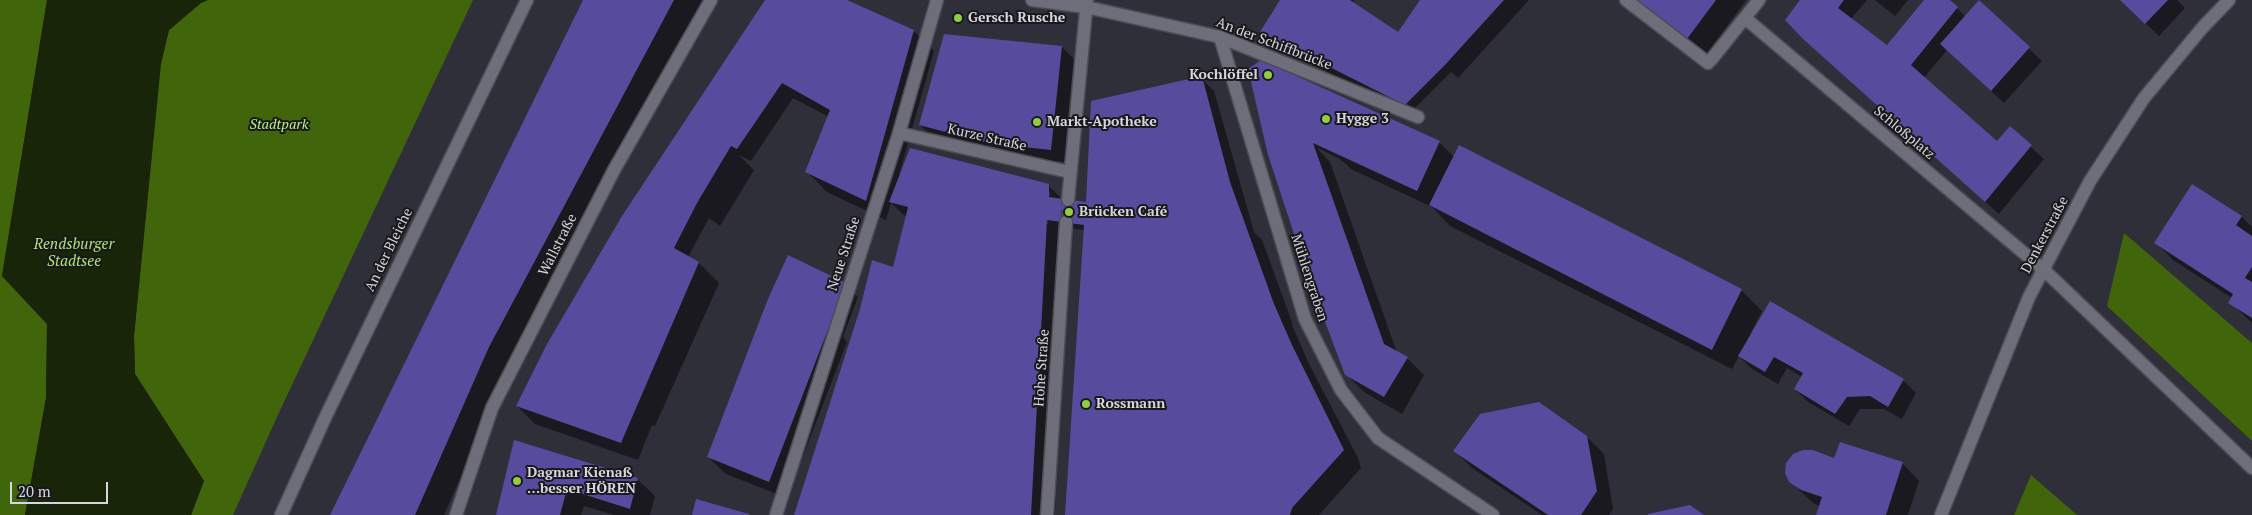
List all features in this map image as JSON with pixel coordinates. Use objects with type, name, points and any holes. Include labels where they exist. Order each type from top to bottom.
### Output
[{"type":"street","name":"An der Bleiche","points":[[281,515],[325,418],[527,0]]},
{"type":"street","name":"Wallstraße","points":[[456,515],[492,408],[614,170],[711,0]]},
{"type":"street","name":"Neue Straße","points":[[776,515],[899,133],[937,0]]},
{"type":"street","name":"An der Schiffbrücke","points":[[1032,0],[1087,3],[1220,37],[1418,117]]},
{"type":"street","points":[[1626,0],[1709,61],[1759,0]]},
{"type":"street","name":"Denkerstraße","points":[[1941,515],[2029,297],[2090,182],[2144,98],[2229,0]]},
{"type":"street","points":[[1068,200],[1069,172],[1087,3]]},
{"type":"street","name":"Schloßplatz","points":[[1745,18],[2044,270],[2252,468]]},
{"type":"street","name":"Mühlengraben","points":[[1220,37],[1305,319],[1341,390],[1378,438],[1493,515]]},
{"type":"street","name":"Kurze Straße","points":[[899,133],[1069,172]]},
{"type":"street","name":"Hohe Straße","points":[[1047,515],[1066,222]]},
{"type":"green space","points":[[0,0],[47,0],[2,276],[47,324],[46,398],[25,515],[0,515]]},
{"type":"green space","name":"Stadtpark","points":[[208,0],[473,0],[276,419],[233,515],[191,515],[204,481],[135,374],[134,336],[160,66],[169,30],[202,2]]},
{"type":"green space","points":[[2124,233],[2252,343],[2252,441],[2107,306]]},
{"type":"green space","points":[[2031,475],[2077,515],[2014,515]]},
{"type":"water","name":"Rendsburger Stadtsee","points":[[47,0],[208,0],[201,3],[169,30],[161,64],[134,336],[135,374],[204,481],[191,515],[25,515],[46,398],[47,324],[2,276]]},
{"type":"building","points":[[583,0],[674,0],[489,347],[415,515],[330,515]]},
{"type":"building","points":[[765,0],[847,0],[914,30],[866,201],[805,172],[830,110],[782,83],[737,149],[731,146],[697,203],[674,248],[699,262],[621,443],[516,406],[547,344],[622,216]]},
{"type":"building","points":[[1280,0],[1350,0],[1398,32],[1420,0],[1504,0],[1444,66],[1405,105],[1260,32]]},
{"type":"building","points":[[1634,0],[1716,0],[1687,39]]},
{"type":"building","points":[[1800,0],[1844,0],[1838,8],[1887,45],[1924,0],[1950,0],[1958,7],[1911,65],[1997,141],[2010,126],[2032,145],[1985,202],[1803,39],[1785,20]]},
{"type":"building","points":[[1979,0],[2030,47],[1991,91],[1940,44]]},
{"type":"building","points":[[2120,0],[2168,0],[2145,24]]},
{"type":"building","points":[[944,34],[1062,46],[1051,150],[988,143],[919,125]]},
{"type":"building","points":[[1261,60],[1440,141],[1417,191],[1313,143],[1384,344],[1408,357],[1384,397],[1345,375],[1309,279],[1268,155],[1248,69]]},
{"type":"building","points":[[1202,76],[1230,182],[1274,304],[1344,450],[1292,508],[1290,515],[1065,515],[1084,225],[1047,220],[1031,515],[794,515],[860,309],[872,260],[893,267],[908,207],[889,202],[910,148],[1049,184],[1049,197],[1086,202],[1091,101]]},
{"type":"building","points":[[1459,145],[1742,289],[1712,350],[1429,205]]},
{"type":"building","points":[[2192,184],[2242,216],[2236,225],[2252,236],[2252,267],[2245,278],[2252,282],[2252,318],[2228,303],[2233,294],[2154,243]]},
{"type":"building","points":[[788,255],[846,283],[769,482],[707,457],[768,299]]},
{"type":"building","points":[[1770,301],[1904,379],[1888,407],[1870,396],[1847,397],[1835,414],[1794,389],[1803,373],[1774,357],[1765,372],[1738,356]]},
{"type":"building","points":[[1539,402],[1587,436],[1597,491],[1581,515],[1548,515],[1453,451],[1480,414]]},
{"type":"building","points":[[514,440],[638,478],[630,509],[567,489],[560,515],[496,515]]},
{"type":"building","points":[[1840,442],[1903,462],[1886,515],[1816,515],[1822,497],[1801,490],[1789,482],[1785,473],[1786,463],[1793,454],[1803,450],[1813,450],[1834,458]]},
{"type":"building","points":[[696,499],[749,514],[749,515],[692,515]]},
{"type":"building","points":[[1690,505],[1704,515],[1648,515],[1648,514]]},
{"type":"tunnel","points":[[1066,222],[1068,200]]},
{"type":"place","name":"Gersch Rusche","points":[[958,18]]},
{"type":"place","name":"Kochlöffel","points":[[1268,75]]},
{"type":"place","name":"Hygge 3","points":[[1326,119]]},
{"type":"place","name":"Markt-Apotheke","points":[[1037,122]]},
{"type":"place","name":"Brücken Café","points":[[1069,212]]},
{"type":"place","name":"Rossmann","points":[[1086,404]]},
{"type":"place","name":"Dagmar Kienaß ...besser HÖREN","points":[[517,481]]}]
